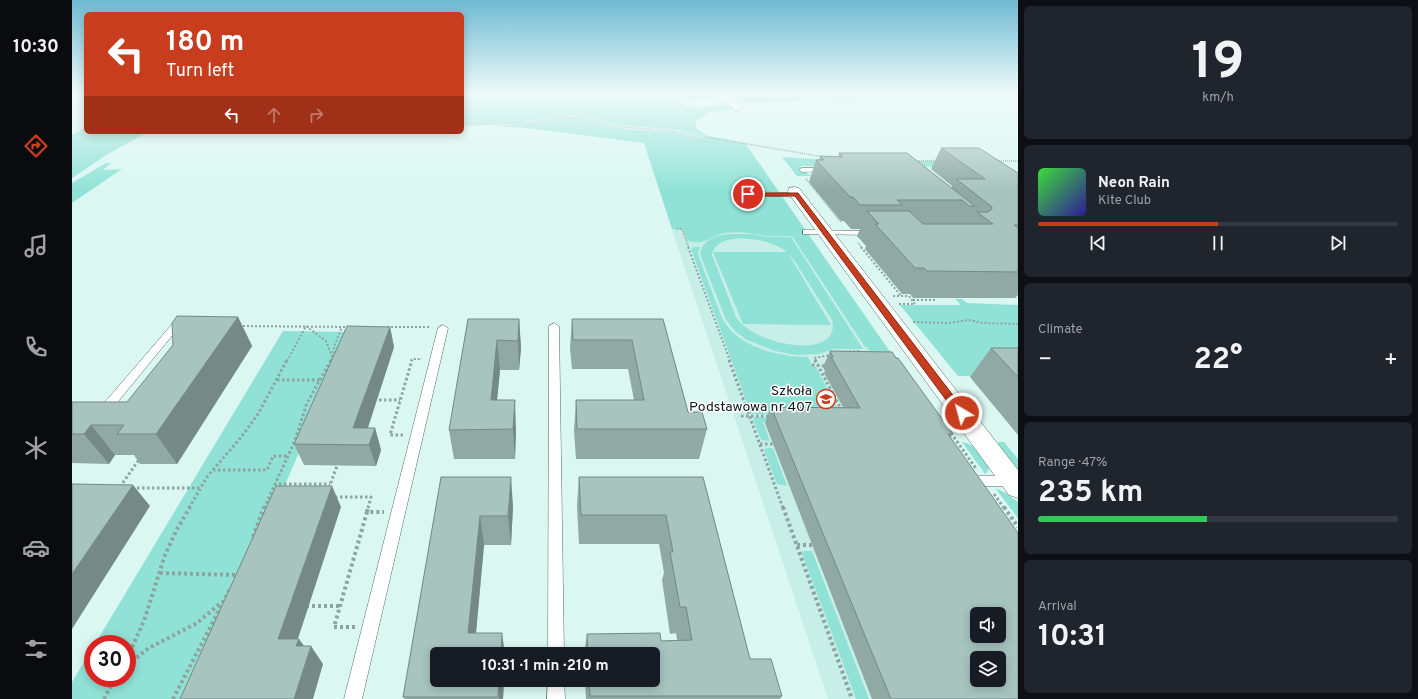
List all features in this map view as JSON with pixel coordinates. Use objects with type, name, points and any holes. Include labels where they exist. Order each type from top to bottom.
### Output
[{"type":"street","points":[[795,193],[1016,484]]},
{"type":"lane","points":[[803,173],[832,170]]},
{"type":"lane","points":[[748,194],[795,193]]},
{"type":"lane","points":[[806,232],[880,232]]},
{"type":"lane","points":[[94,423],[176,324]]},
{"type":"lane","points":[[554,326],[556,647]]},
{"type":"lane","points":[[353,699],[438,331]]},
{"type":"lane","points":[[985,484],[1016,484]]},
{"type":"lane","points":[[556,687],[556,699]]},
{"type":"path","points":[[617,126],[671,131],[772,150],[828,158]]},
{"type":"path","points":[[910,161],[941,161]]},
{"type":"path","points":[[995,161],[1018,161]]},
{"type":"path","points":[[803,173],[841,222]]},
{"type":"path","points":[[824,208],[829,208]]},
{"type":"path","points":[[676,229],[682,229],[852,699]]},
{"type":"path","points":[[858,242],[901,296]]},
{"type":"path","points":[[862,248],[869,248]]},
{"type":"path","points":[[880,275],[885,275]]},
{"type":"path","points":[[891,296],[909,296],[915,304],[897,304]]},
{"type":"path","points":[[912,300],[935,300]]},
{"type":"path","points":[[912,322],[948,323],[969,320],[983,323],[1018,324]]},
{"type":"path","points":[[237,326],[358,327]]},
{"type":"path","points":[[306,326],[326,341],[332,357]]},
{"type":"path","points":[[136,638],[144,621],[170,542],[200,488],[250,425],[306,326]]},
{"type":"path","points":[[251,543],[274,484],[288,456],[307,403],[322,380],[332,357],[342,327]]},
{"type":"path","points":[[380,327],[434,327],[438,331]]},
{"type":"path","points":[[841,353],[859,351],[862,356]]},
{"type":"path","points":[[834,354],[814,358],[842,410]]},
{"type":"path","points":[[404,443],[406,435],[390,435],[412,359],[426,359]]},
{"type":"path","points":[[812,366],[832,366]]},
{"type":"path","points":[[276,380],[322,380]]},
{"type":"path","points":[[373,400],[400,400]]},
{"type":"path","points":[[741,416],[773,416]]},
{"type":"path","points":[[760,444],[775,444]]},
{"type":"path","points":[[119,488],[143,454]]},
{"type":"path","points":[[213,470],[267,470],[273,456],[288,456]]},
{"type":"path","points":[[328,490],[338,462]]},
{"type":"path","points":[[274,484],[330,484]]},
{"type":"path","points":[[985,484],[1017,530]]},
{"type":"path","points":[[111,487],[200,488]]},
{"type":"path","points":[[334,497],[372,497],[334,627],[356,627],[354,634]]},
{"type":"path","points":[[367,512],[386,512]]},
{"type":"path","points":[[796,545],[815,546]]},
{"type":"path","points":[[234,581],[240,568]]},
{"type":"path","points":[[160,573],[237,574]]},
{"type":"path","points":[[173,699],[231,587]]},
{"type":"path","points":[[136,657],[154,643],[196,624],[224,600]]},
{"type":"path","points":[[303,606],[340,606]]},
{"type":"path","points":[[104,699],[111,687]]},
{"type":"shaded area","name":"Szkoła Podstawowa nr 407","points":[[672,229],[804,229],[1018,535],[1018,699],[828,699]]},
{"type":"green space","points":[[496,126],[611,126],[624,129],[670,132],[703,138],[707,136],[678,130],[627,126],[696,126],[697,129],[708,136],[745,143],[975,474],[878,364],[867,347],[865,347],[792,236],[771,236],[731,232],[720,234],[701,242],[692,242],[687,240],[683,229],[672,229],[644,143],[526,128]]},
{"type":"green space","points":[[84,128],[84,134],[144,134],[108,154],[72,178],[72,135]]},
{"type":"green space","points":[[782,157],[866,162],[964,160],[971,167],[801,166],[804,172],[809,175],[829,176],[797,176]]},
{"type":"green space","points":[[106,163],[111,163],[103,170],[122,169],[72,203],[72,183]]},
{"type":"green space","points":[[730,234],[752,234],[768,237],[791,237],[863,349],[834,349],[819,354],[796,355],[775,351],[747,340],[736,332],[726,320],[700,254],[701,249],[707,241],[716,237]],"holes":[[[733,239],[754,239],[775,245],[787,252],[713,252],[743,324],[736,317],[712,255],[713,251],[715,248],[722,242]],[[788,253],[832,320],[832,333],[824,341],[811,345],[795,345],[777,342],[760,336],[743,324],[831,325]]]},
{"type":"green space","points":[[694,247],[700,247],[698,253],[700,260],[722,318],[729,328],[748,343],[759,348],[784,355],[808,357],[813,367],[816,367],[839,411],[839,414],[751,414],[691,249]]},
{"type":"green space","points":[[955,299],[962,299],[967,303],[1018,305],[1018,377],[958,376],[900,305],[961,305]]},
{"type":"green space","points":[[283,331],[352,332],[191,699],[72,699],[72,682],[84,662],[84,687],[136,687],[136,635],[100,635]]},
{"type":"green space","points":[[755,417],[836,417],[846,423],[763,422],[770,441],[761,440],[753,419]]},
{"type":"green space","points":[[962,442],[967,443],[978,450],[986,460],[988,470],[985,474]]},
{"type":"green space","points":[[999,442],[1004,442],[1018,459],[1018,471],[997,446]]},
{"type":"green space","points":[[766,448],[773,448],[787,486],[777,484],[764,450]]},
{"type":"green space","points":[[995,488],[1006,493],[1018,502],[1018,518]]},
{"type":"green space","points":[[803,551],[812,551],[869,699],[856,699],[802,553]]},
{"type":"building","points":[[941,148],[979,148],[1018,173],[1018,225],[1014,225],[1018,228],[1018,272],[927,271],[924,268],[915,268],[875,224],[879,224],[867,211],[909,211],[923,224],[993,224],[977,212],[988,212],[992,209],[992,207],[956,179],[985,179]]},
{"type":"building","points":[[839,153],[907,153],[975,206],[969,206],[962,200],[897,200],[902,205],[860,205],[853,197],[850,197],[816,160],[824,160],[820,156],[843,157]]},
{"type":"building","points":[[177,316],[238,317],[156,434],[117,434],[124,425],[91,425],[84,434],[72,434],[72,402],[127,402],[173,345],[172,323]]},
{"type":"building","points":[[468,319],[519,319],[518,341],[497,340],[491,400],[515,400],[513,429],[449,430]]},
{"type":"building","points":[[572,319],[663,319],[688,412],[702,412],[707,429],[577,429],[576,400],[644,400],[632,340],[573,340]]},
{"type":"building","points":[[347,326],[390,327],[353,428],[375,428],[369,445],[294,444]]},
{"type":"building","points":[[991,348],[1018,348],[1018,377]]},
{"type":"building","points":[[830,351],[892,352],[896,358],[898,358],[953,434],[948,434],[1018,533],[1018,699],[891,699],[771,407],[860,408],[831,357],[833,357]]},
{"type":"building","points":[[441,477],[511,477],[508,516],[480,516],[468,633],[502,633],[501,647],[430,647],[430,687],[499,687],[498,697],[403,697]]},
{"type":"building","points":[[579,477],[703,477],[750,659],[771,659],[782,696],[590,696],[589,687],[660,687],[660,647],[588,647],[587,634],[660,633],[661,641],[692,640],[686,607],[680,607],[670,552],[673,552],[666,515],[581,515]]},
{"type":"building","points":[[72,484],[133,485],[72,574]]},
{"type":"building","points":[[276,486],[332,486],[278,639],[299,639],[296,646],[311,646],[294,699],[180,699]]},
{"type":"place","name":"Szkoła Podstawowa nr 407","points":[[826,399]]},
{"type":"route","points":[[748,194],[796,194],[962,413]]}]
